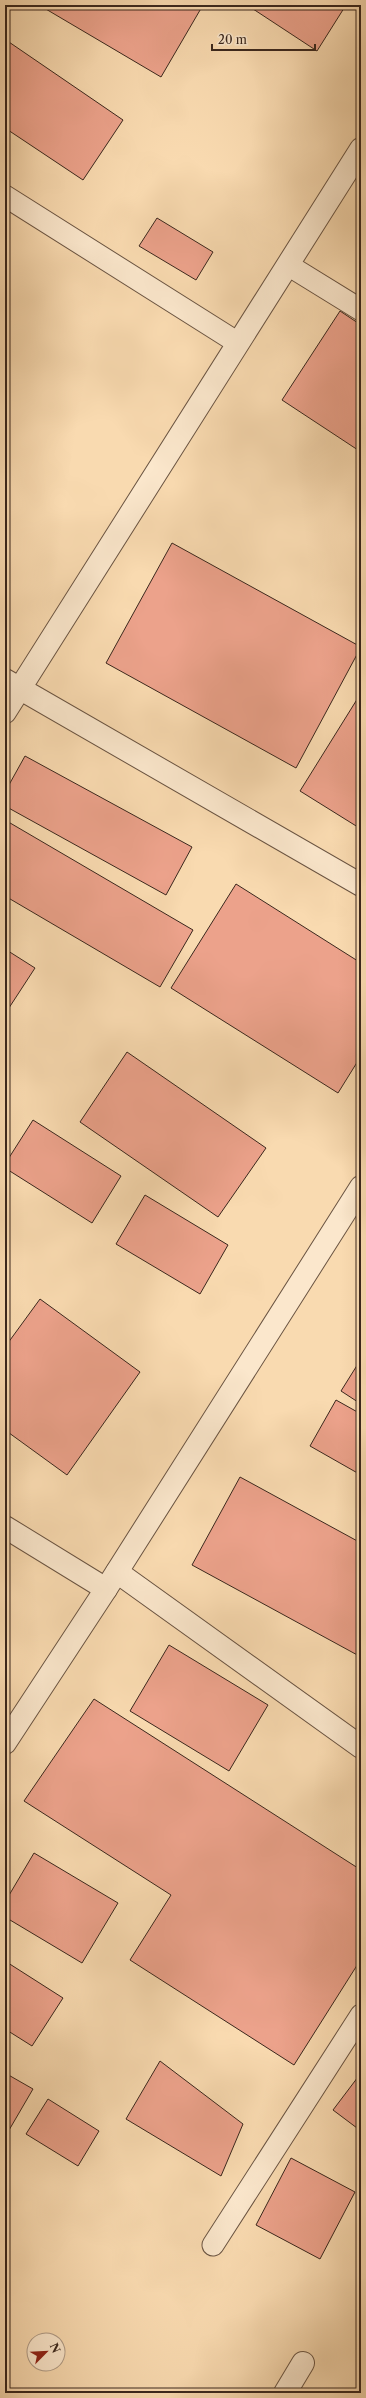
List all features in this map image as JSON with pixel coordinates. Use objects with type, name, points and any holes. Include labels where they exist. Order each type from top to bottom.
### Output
[{"type":"street","points":[[5,712],[12,685],[238,343],[361,149]]},
{"type":"street","points":[[12,685],[361,885]]},
{"type":"street","points":[[5,1743],[111,1581],[361,1187]]},
{"type":"street","points":[[5,1527],[111,1581],[361,1747]]},
{"type":"street","points":[[285,2393],[303,2363]]},
{"type":"lane","points":[[5,196],[238,343]]},
{"type":"lane","points":[[288,265],[361,310]]},
{"type":"lane","points":[[213,2245],[361,2015]]},
{"type":"building","points":[[39,5],[203,5],[161,77]]},
{"type":"building","points":[[247,5],[346,5],[317,51]]},
{"type":"building","points":[[6,40],[123,120],[83,180],[5,128]]},
{"type":"building","points":[[157,218],[213,252],[196,280],[139,246]]},
{"type":"building","points":[[340,311],[361,325],[361,452],[282,400]]},
{"type":"building","points":[[172,543],[361,647],[296,768],[106,663]]},
{"type":"building","points":[[361,693],[361,829],[300,791]]},
{"type":"building","points":[[25,756],[192,847],[166,895],[5,806],[5,792]]},
{"type":"building","points":[[5,820],[193,930],[160,987],[5,896]]},
{"type":"building","points":[[236,884],[361,963],[361,1056],[338,1093],[171,988]]},
{"type":"building","points":[[5,949],[35,968],[5,1014]]},
{"type":"building","points":[[127,1052],[266,1148],[218,1217],[80,1122]]},
{"type":"building","points":[[33,1120],[121,1176],[92,1223],[5,1168],[5,1164]]},
{"type":"building","points":[[145,1195],[228,1245],[200,1294],[116,1244]]},
{"type":"building","points":[[40,1299],[140,1372],[67,1475],[5,1430],[5,1347]]},
{"type":"building","points":[[361,1359],[361,1404],[341,1391]]},
{"type":"building","points":[[336,1400],[361,1414],[361,1475],[310,1446]]},
{"type":"building","points":[[240,1477],[361,1543],[361,1657],[192,1565]]},
{"type":"building","points":[[169,1645],[268,1705],[229,1771],[130,1711]]},
{"type":"building","points":[[94,1699],[361,1870],[361,1959],[294,2065],[130,1960],[171,1895],[24,1801]]},
{"type":"building","points":[[34,1853],[118,1903],[82,1963],[5,1917],[5,1902]]},
{"type":"building","points":[[5,1961],[63,1998],[32,2046],[5,2029]]},
{"type":"building","points":[[160,2061],[243,2124],[221,2176],[126,2119]]},
{"type":"building","points":[[5,2073],[33,2089],[5,2137]]},
{"type":"building","points":[[361,2073],[361,2131],[333,2110]]},
{"type":"building","points":[[48,2099],[99,2131],[78,2166],[26,2134]]},
{"type":"building","points":[[291,2158],[355,2192],[320,2259],[256,2225]]}]
